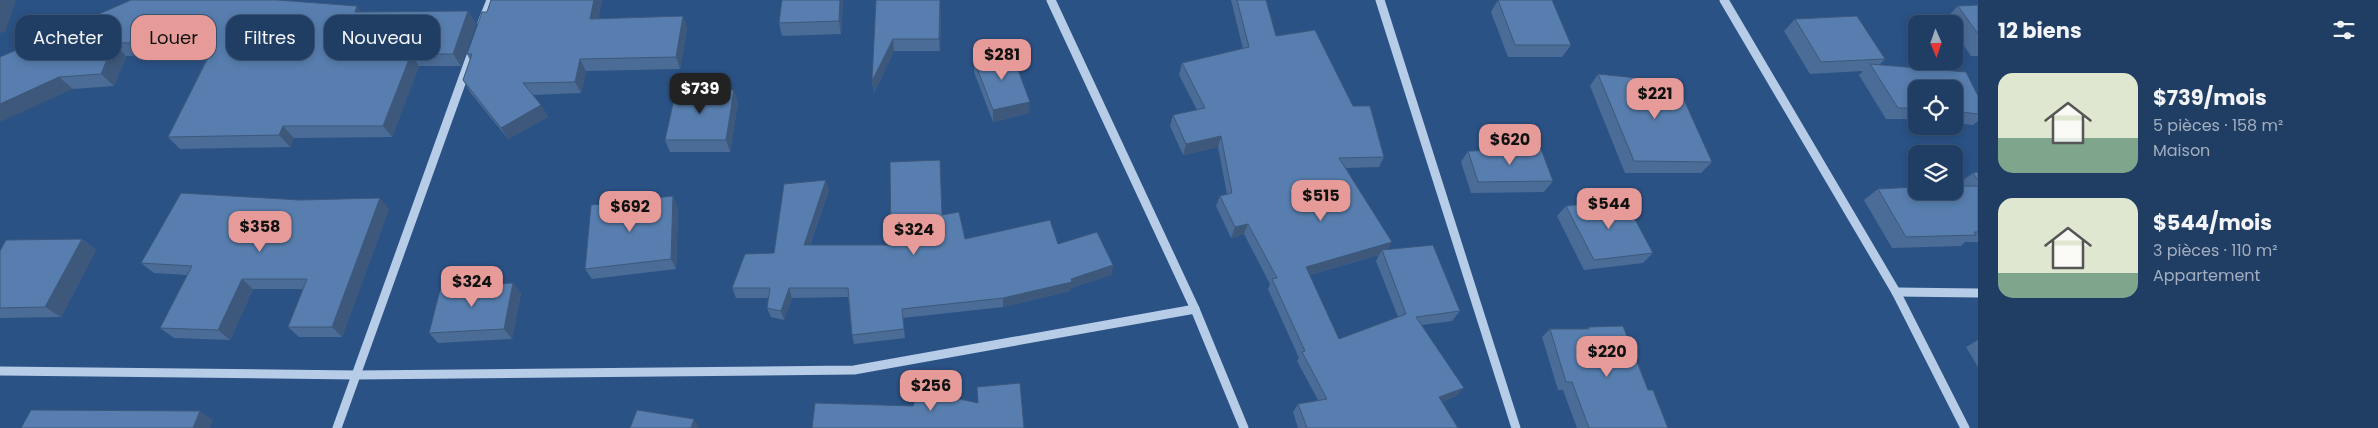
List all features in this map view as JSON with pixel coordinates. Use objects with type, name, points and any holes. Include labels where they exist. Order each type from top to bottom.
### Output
[{"type":"street","points":[[481,28],[491,0]]},
{"type":"street","points":[[1051,0],[1195,309],[1244,428]]},
{"type":"street","points":[[1380,0],[1516,428]]},
{"type":"street","points":[[1724,0],[1896,292],[1965,428]]},
{"type":"street","points":[[337,428],[477,38]]},
{"type":"street","points":[[1896,292],[1978,293]]},
{"type":"street","points":[[0,371],[357,375],[854,370],[1195,309]]},
{"type":"building","points":[[131,0],[277,0],[357,6],[355,12],[468,11],[453,54],[440,54],[440,15],[324,15],[324,60],[409,60],[383,126],[283,126],[279,135],[168,137],[207,60],[216,60],[216,15],[131,15],[131,43],[121,43],[121,15],[97,15]]},
{"type":"building","points":[[491,0],[594,0],[590,19],[683,16],[676,57],[580,59],[575,82],[523,83],[541,105],[501,128],[463,80],[472,54],[467,54],[482,12],[487,12]]},
{"type":"building","points":[[782,0],[840,0],[839,21],[779,23]]},
{"type":"building","points":[[876,0],[940,0],[939,39],[893,39],[872,81]]},
{"type":"building","points":[[1237,0],[1266,0],[1276,36],[1315,30],[1353,106],[1370,106],[1384,157],[1339,158],[1392,242],[1306,267],[1339,339],[1406,314],[1382,250],[1433,245],[1460,311],[1416,317],[1464,388],[1439,397],[1458,428],[1307,428],[1298,404],[1327,399],[1302,352],[1305,351],[1272,279],[1277,278],[1248,224],[1235,227],[1220,196],[1232,193],[1221,136],[1186,144],[1173,115],[1205,108],[1182,63],[1249,47]]},
{"type":"building","points":[[1498,0],[1552,0],[1571,45],[1515,45]]},
{"type":"building","points":[[1978,5],[1978,34],[1958,6]]},
{"type":"building","points":[[1857,16],[1885,59],[1821,62],[1795,19]]},
{"type":"building","points":[[15,50],[15,60],[107,60],[101,74],[59,77],[0,104],[0,57]]},
{"type":"building","points":[[1011,51],[1030,102],[993,110],[974,60]]},
{"type":"building","points":[[1870,64],[1908,67],[1908,70],[1966,72],[1978,96],[1978,114],[1963,112],[1963,80],[1908,80],[1908,108],[1898,108]]},
{"type":"building","points":[[1598,74],[1676,82],[1712,162],[1634,161]]},
{"type":"building","points":[[676,90],[734,90],[726,140],[665,140]]},
{"type":"building","points":[[1541,149],[1553,181],[1478,182],[1468,151]]},
{"type":"building","points":[[940,160],[942,215],[959,212],[965,239],[1050,220],[1058,244],[1097,232],[1113,265],[1071,279],[1072,282],[1003,298],[902,309],[904,329],[852,335],[848,288],[789,288],[781,311],[767,308],[770,288],[732,288],[745,254],[774,253],[784,184],[826,180],[804,245],[891,245],[890,162]]},
{"type":"building","points":[[1978,172],[1978,180],[1973,173]]},
{"type":"building","points":[[1963,186],[1978,186],[1978,232],[1974,232],[1976,235],[1906,237],[1878,189],[1908,187],[1908,200],[1963,200]]},
{"type":"building","points":[[181,193],[300,200],[380,198],[332,327],[288,327],[307,279],[242,279],[218,330],[160,328],[192,266],[141,263]]},
{"type":"building","points":[[673,196],[671,259],[585,269],[591,205]]},
{"type":"building","points":[[1624,199],[1653,253],[1594,260],[1566,206]]},
{"type":"building","points":[[82,239],[45,307],[0,308],[0,251],[6,240]]},
{"type":"building","points":[[513,283],[504,329],[429,333],[441,286]]},
{"type":"building","points":[[1623,326],[1648,390],[1653,390],[1668,428],[1589,428],[1572,382],[1566,382],[1550,329],[1589,329],[1589,327]]},
{"type":"building","points":[[1020,383],[1024,428],[812,428],[815,403],[913,406],[918,390],[978,403],[977,387]]},
{"type":"building","points":[[31,410],[200,411],[193,428],[21,428]]},
{"type":"building","points":[[637,410],[694,419],[691,428],[630,428]]}]
